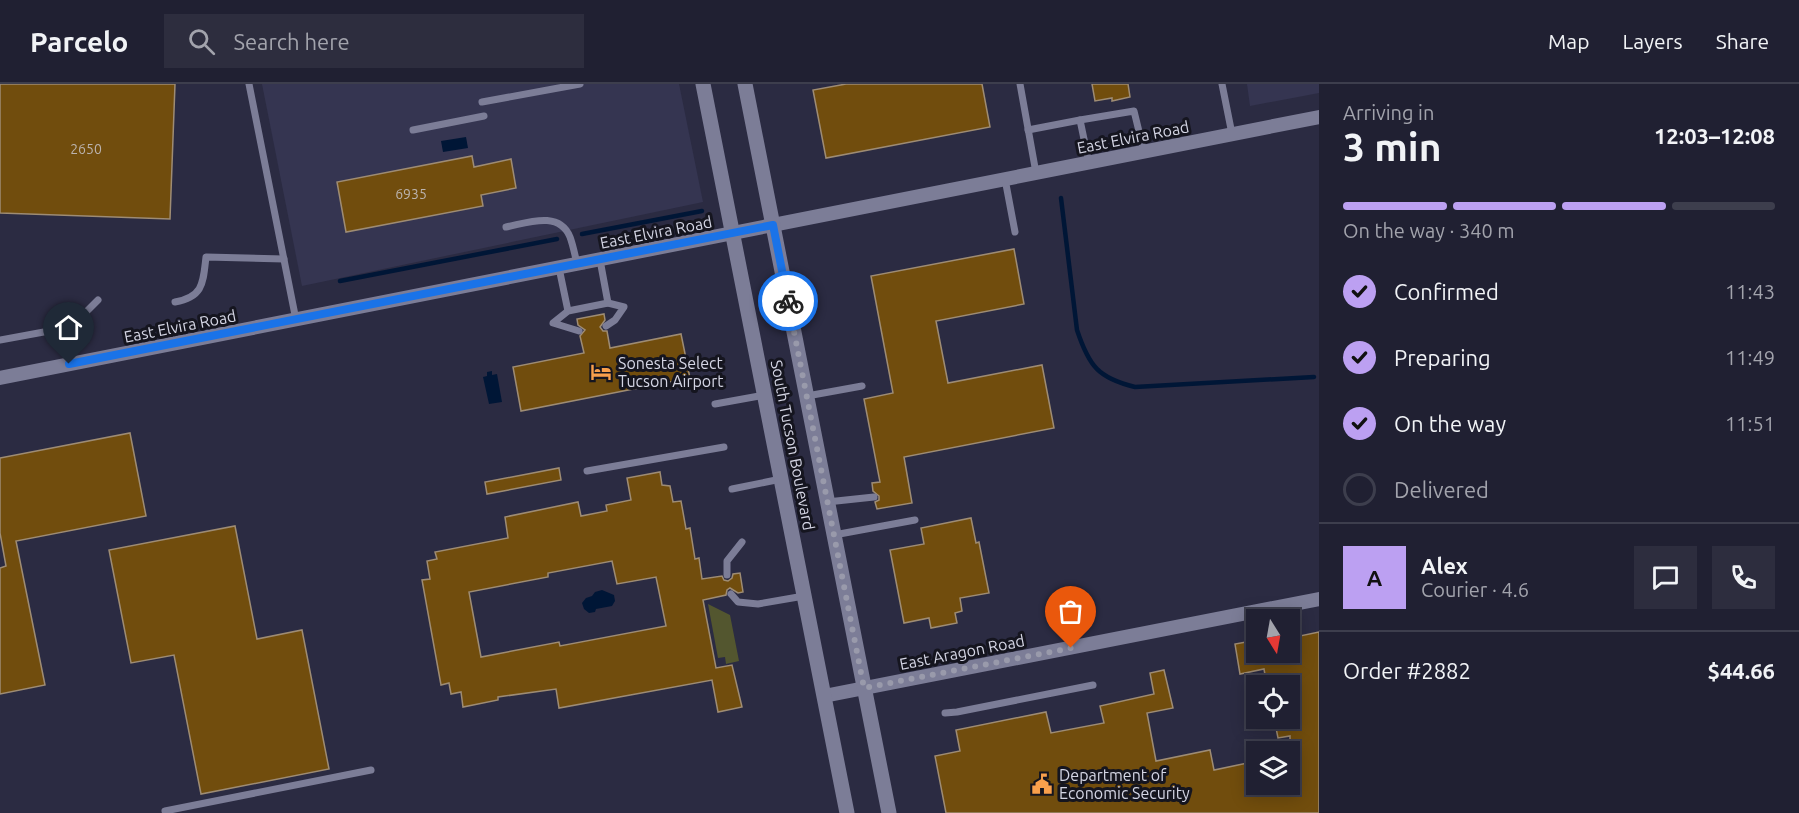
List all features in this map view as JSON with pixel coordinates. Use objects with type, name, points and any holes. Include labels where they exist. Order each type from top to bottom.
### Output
[{"type":"main road","name":"South Tucson Boulevard","points":[[703,84],[847,813]]},
{"type":"main road","name":"South Tucson Boulevard","points":[[745,84],[889,813]]},
{"type":"street","name":"East Elvira Road","points":[[0,378],[1319,117]]},
{"type":"street","name":"East Aragon Road","points":[[824,696],[1319,599]]},
{"type":"lane","points":[[249,84],[296,320]]},
{"type":"lane","points":[[482,102],[580,84]]},
{"type":"lane","points":[[1020,84],[1036,173]]},
{"type":"lane","points":[[1222,84],[1232,134]]},
{"type":"lane","points":[[1028,130],[1134,111],[1144,152]]},
{"type":"lane","points":[[413,130],[484,116]]},
{"type":"lane","points":[[1080,120],[1089,163]]},
{"type":"lane","points":[[1005,179],[1015,232]]},
{"type":"lane","points":[[506,226],[544,219],[558,223],[569,234],[577,264]]},
{"type":"lane","points":[[175,302],[192,298],[198,292],[203,281],[206,257],[284,259]]},
{"type":"lane","points":[[600,260],[608,303]]},
{"type":"lane","points":[[559,268],[568,310]]},
{"type":"lane","points":[[0,340],[71,327],[98,300]]},
{"type":"lane","points":[[579,331],[553,323],[568,310],[608,303],[624,308],[615,320],[606,326]]},
{"type":"lane","points":[[807,396],[862,386]]},
{"type":"lane","points":[[715,404],[765,395]]},
{"type":"lane","points":[[587,471],[724,447]]},
{"type":"lane","points":[[732,489],[781,479]]},
{"type":"lane","points":[[827,502],[874,497]]},
{"type":"lane","points":[[834,535],[915,520]]},
{"type":"lane","points":[[727,575],[728,561],[742,542]]},
{"type":"lane","points":[[731,594],[738,602],[758,604],[804,596]]},
{"type":"lane","points":[[945,713],[1093,685]]},
{"type":"lane","points":[[165,811],[371,770]]},
{"type":"shaded area","points":[[262,84],[679,84],[703,202],[302,286]]},
{"type":"shaded area","points":[[1247,84],[1319,84],[1319,93],[1250,106]]},
{"type":"shaded area","points":[[466,137],[468,148],[443,152],[441,141]]},
{"type":"shaded area","points":[[492,371],[492,375],[497,374],[502,402],[489,404],[483,377],[487,376],[487,372]]},
{"type":"shaded area","points":[[602,590],[614,595],[615,601],[612,606],[589,613],[584,609],[582,603],[595,592]]},
{"type":"green space","points":[[708,604],[730,615],[739,661],[726,664],[725,657],[718,658]]},
{"type":"building","points":[[0,84],[175,84],[170,219],[0,213]]},
{"type":"building","points":[[846,84],[982,84],[990,127],[826,158],[813,90]]},
{"type":"building","points":[[1092,84],[1128,84],[1130,97],[1112,101],[1112,98],[1095,101]]},
{"type":"building","points":[[472,156],[474,167],[511,159],[516,188],[481,195],[483,206],[346,232],[337,182]]},
{"type":"building","points":[[1014,249],[1024,304],[936,321],[948,383],[1042,365],[1054,428],[904,457],[912,503],[877,509],[875,502],[879,500],[879,496],[873,491],[872,483],[880,482],[864,399],[893,393],[871,276]]},
{"type":"building","name":"Sonesta Select Tucson Airport","points":[[604,314],[605,320],[600,327],[603,331],[607,331],[610,348],[681,334],[690,378],[521,411],[513,367],[584,353],[580,336],[585,330],[578,325],[577,319]]},
{"type":"building","points":[[130,433],[146,516],[16,541],[45,685],[0,694],[0,568],[6,566],[0,533],[0,458]]},
{"type":"building","points":[[559,468],[561,480],[487,494],[485,482]]},
{"type":"building","points":[[660,472],[662,485],[670,486],[673,502],[681,501],[686,529],[690,528],[695,559],[699,558],[702,579],[722,576],[728,581],[733,574],[740,573],[743,592],[738,593],[730,588],[726,595],[703,600],[716,668],[732,665],[742,707],[718,712],[712,680],[559,708],[556,689],[498,697],[498,700],[463,707],[461,692],[451,694],[449,683],[441,685],[422,580],[430,579],[427,561],[437,559],[435,552],[508,538],[505,517],[578,502],[581,516],[607,511],[606,505],[631,500],[627,478]],"holes":[[[612,561],[617,584],[656,577],[666,626],[560,646],[559,642],[481,657],[469,592],[548,577],[548,573]]]},
{"type":"building","points":[[971,518],[976,543],[979,542],[989,593],[960,598],[962,611],[955,613],[957,623],[931,628],[929,618],[904,623],[890,550],[924,544],[921,528]]},
{"type":"building","points":[[235,526],[257,639],[302,630],[329,769],[201,794],[174,655],[131,663],[109,550]]},
{"type":"building","points":[[1319,632],[1319,813],[946,813],[935,756],[960,751],[956,730],[1046,712],[1051,733],[1104,723],[1100,706],[1154,694],[1150,673],[1164,670],[1173,708],[1147,713],[1156,761],[1210,750],[1214,770],[1246,763],[1246,795],[1300,795],[1300,741],[1290,741],[1290,736],[1278,738],[1276,729],[1300,729],[1300,675],[1265,675],[1264,669],[1240,674],[1235,644],[1246,642],[1246,663],[1300,663],[1300,636]]},
{"type":"waterway","points":[[1061,198],[1077,330],[1086,353],[1104,375],[1135,387],[1314,377]]},
{"type":"waterway","points":[[582,234],[702,211]]},
{"type":"waterway","points":[[340,281],[557,239]]},
{"type":"way so far","points":[[788,301],[864,688],[1071,648]]},
{"type":"place","name":"Sonesta Select Tucson Airport","points":[[601,372]]},
{"type":"place","name":"Department of Economic Security","points":[[1042,784]]},
{"type":"route","points":[[69,364],[773,225],[788,301]]}]
